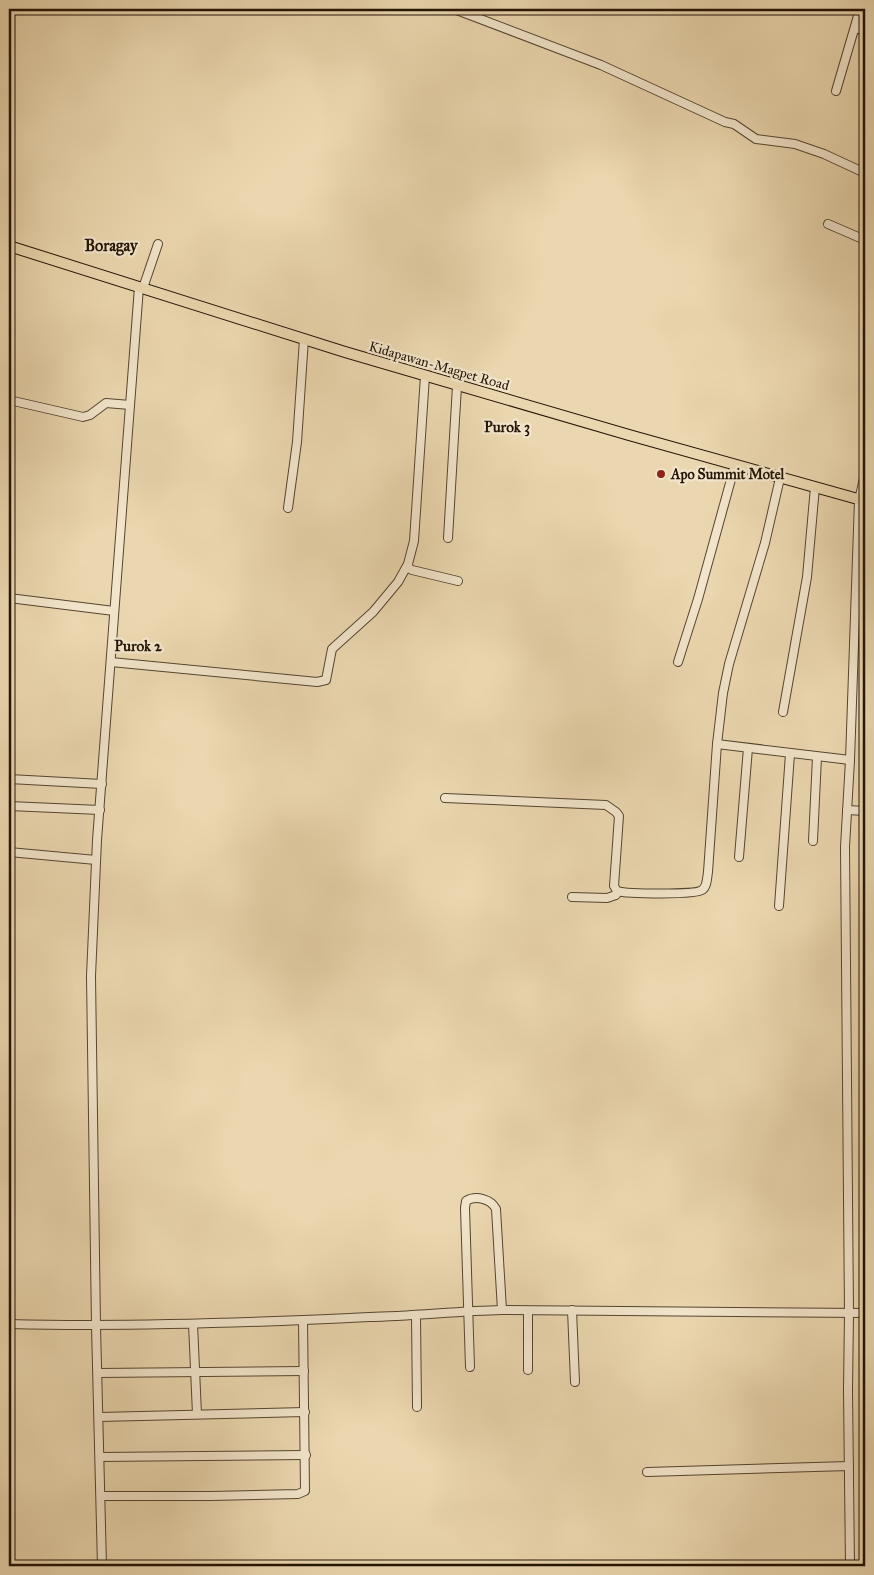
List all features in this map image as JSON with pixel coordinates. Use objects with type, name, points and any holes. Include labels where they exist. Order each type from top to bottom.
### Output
[{"type":"main road","name":"Kidapawan-Magpet Road","points":[[9,246],[457,386],[862,500]]},
{"type":"street","points":[[454,9],[601,65],[669,98],[734,124],[752,138],[796,144],[824,154],[865,173]]},
{"type":"street","points":[[836,91],[860,9]]},
{"type":"street","points":[[855,28],[865,31]]},
{"type":"street","points":[[828,224],[865,240]]},
{"type":"street","points":[[102,1566],[96,1326],[91,976],[96,860],[130,406],[141,287],[158,244]]},
{"type":"street","points":[[288,508],[297,442],[304,339]]},
{"type":"street","points":[[111,662],[322,682],[326,680],[332,649],[373,612],[398,582],[407,567],[414,541],[425,376]]},
{"type":"street","points":[[448,538],[457,386]]},
{"type":"street","points":[[9,400],[83,417],[90,415],[106,403],[130,406]]},
{"type":"street","points":[[678,662],[698,599],[735,465]]},
{"type":"street","points":[[850,1566],[845,847],[862,500],[865,474]]},
{"type":"street","points":[[617,891],[695,893],[702,891],[705,887],[712,834],[717,744],[723,693],[729,664],[766,543],[780,478]]},
{"type":"street","points":[[783,712],[807,577],[815,487]]},
{"type":"street","points":[[407,567],[412,570],[458,581]]},
{"type":"street","points":[[9,598],[114,611]]},
{"type":"street","points":[[717,744],[850,760]]},
{"type":"street","points":[[739,857],[748,748]]},
{"type":"street","points":[[779,906],[790,754]]},
{"type":"street","points":[[813,841],[817,757]]},
{"type":"street","points":[[9,779],[102,784]]},
{"type":"street","points":[[445,798],[606,805],[612,808],[619,820],[614,886],[617,891]]},
{"type":"street","points":[[9,806],[100,810]]},
{"type":"street","points":[[847,810],[865,811]]},
{"type":"street","points":[[9,852],[96,860]]},
{"type":"street","points":[[572,898],[607,898],[616,895],[617,891]]},
{"type":"street","points":[[470,1367],[470,1311],[465,1208],[466,1201],[474,1198],[487,1200],[496,1209],[502,1310]]},
{"type":"street","points":[[9,1324],[96,1326],[193,1324],[416,1316],[502,1310],[865,1313]]},
{"type":"street","points":[[572,1310],[574,1382]]},
{"type":"street","points":[[528,1311],[528,1370]]},
{"type":"street","points":[[416,1316],[417,1407]]},
{"type":"street","points":[[101,1496],[210,1496],[298,1494],[303,1492],[306,1488],[306,1455],[303,1320]]},
{"type":"street","points":[[193,1324],[196,1414]]},
{"type":"street","points":[[98,1373],[304,1371]]},
{"type":"street","points":[[99,1417],[305,1412]]},
{"type":"street","points":[[100,1457],[306,1455]]},
{"type":"street","points":[[647,1472],[849,1466]]},
{"type":"place","name":"Apo Summit Motel","points":[[661,474]]},
{"type":"district","name":"Boragay","points":[[111,245]]},
{"type":"district","name":"Purok 3","points":[[507,427]]},
{"type":"district","name":"Purok 2","points":[[138,646]]}]
